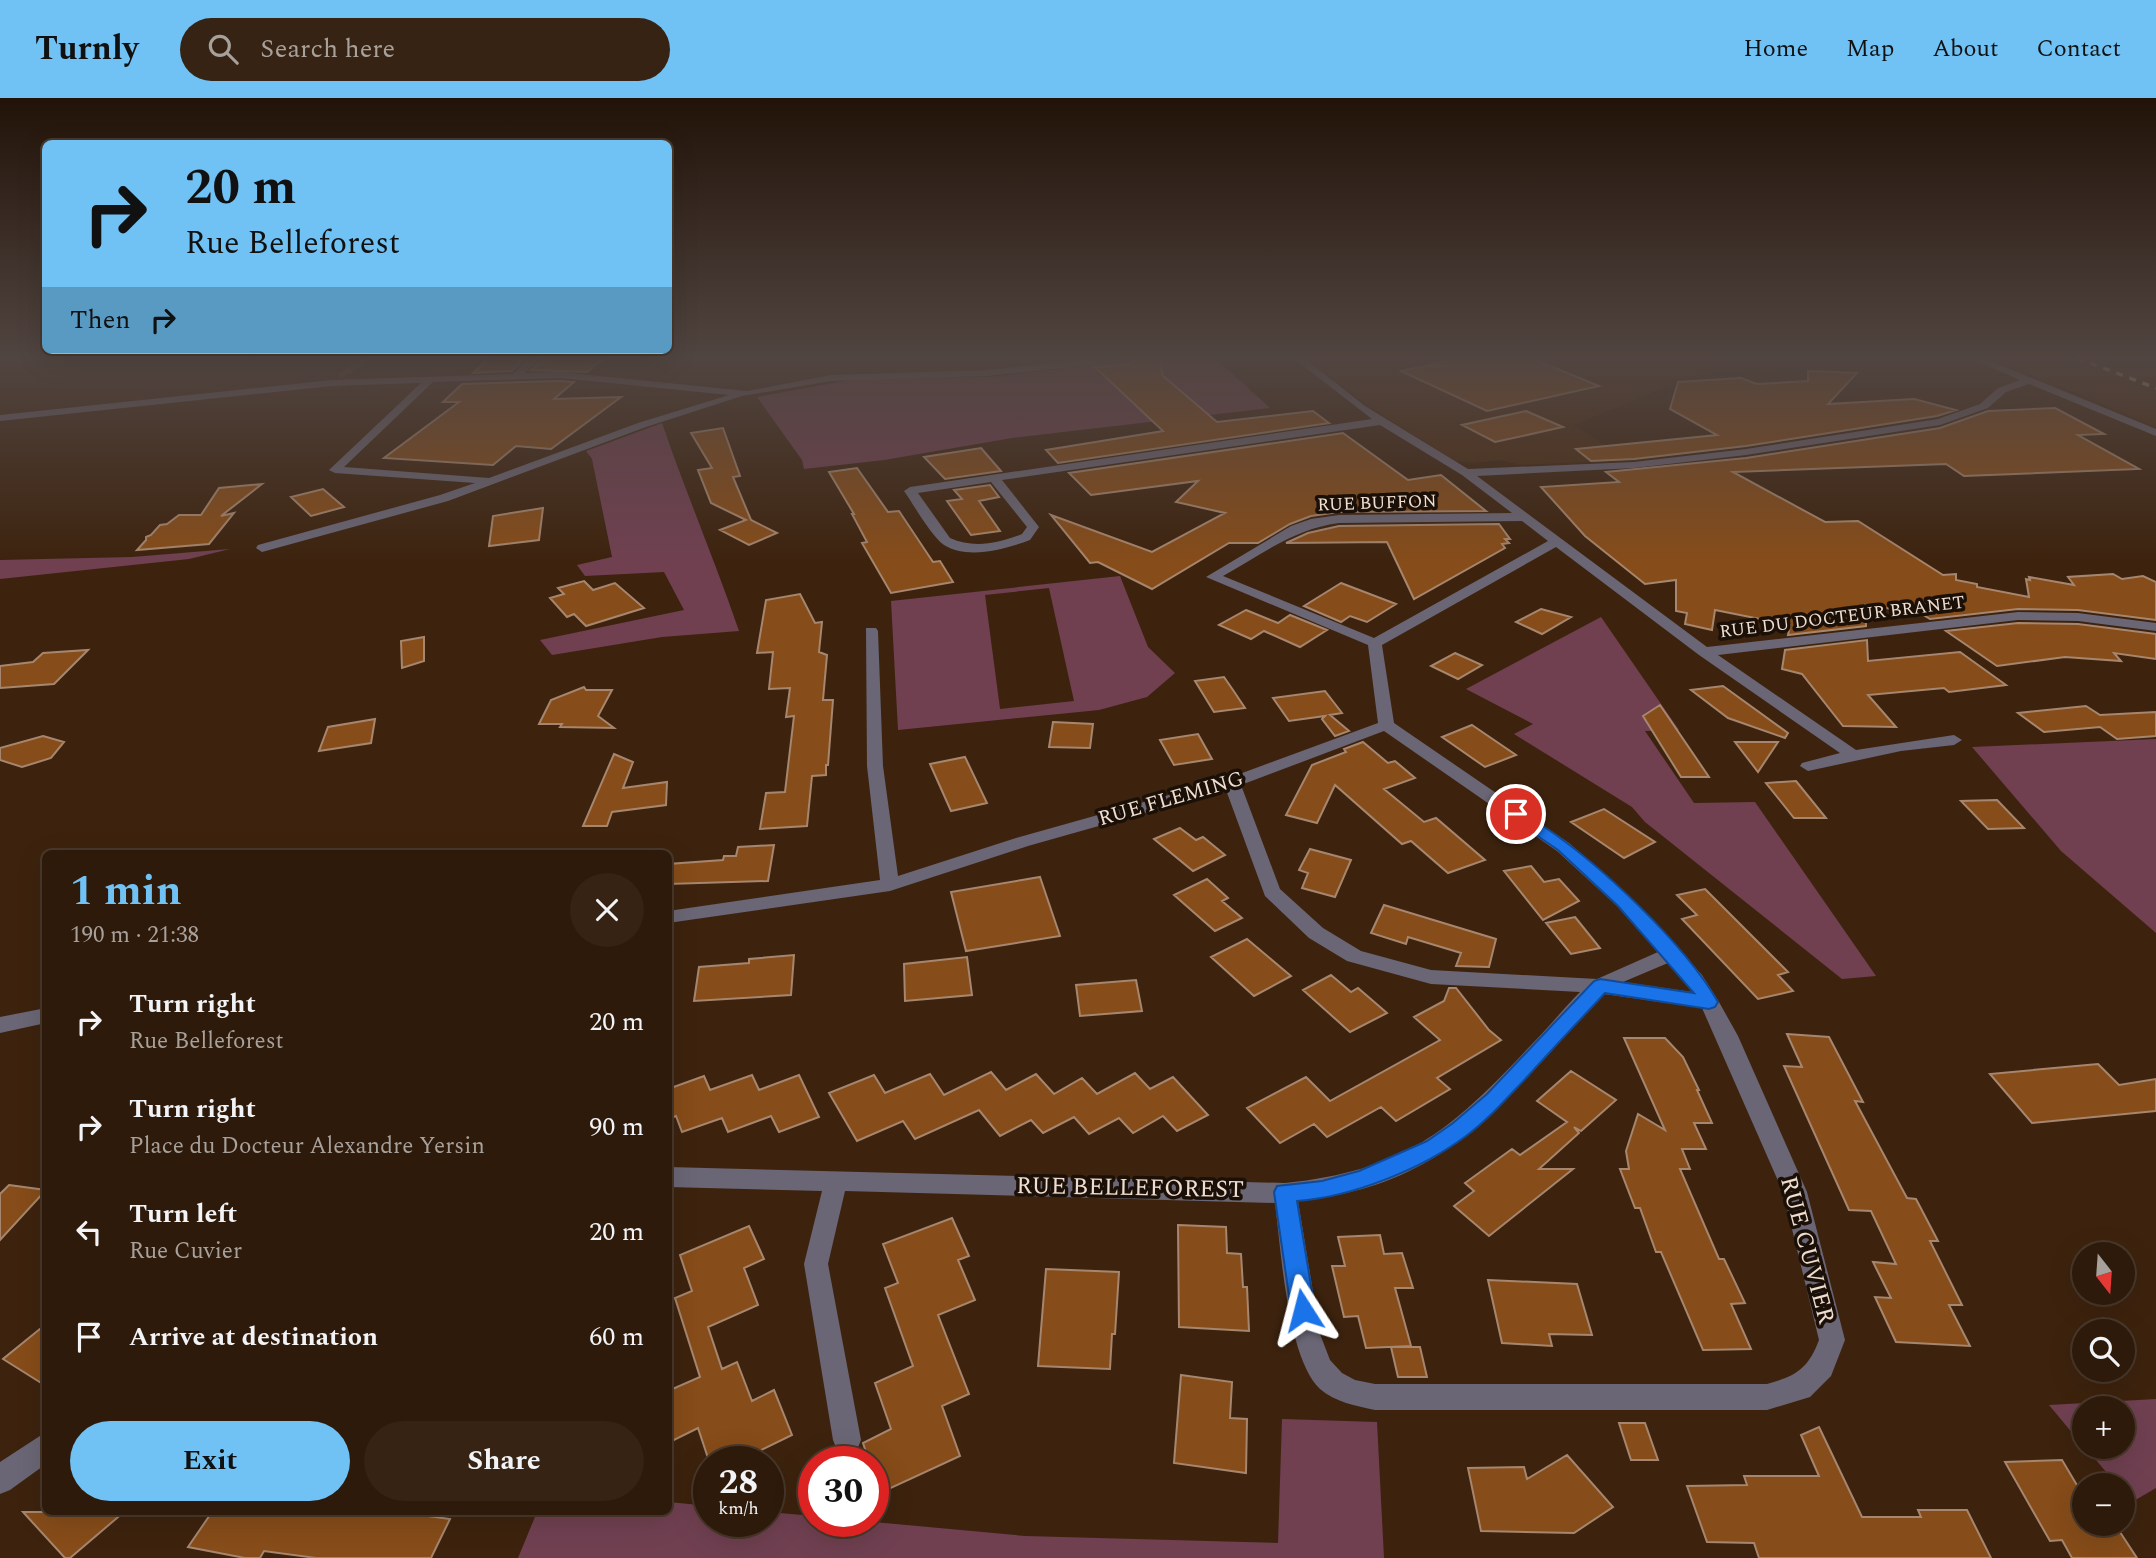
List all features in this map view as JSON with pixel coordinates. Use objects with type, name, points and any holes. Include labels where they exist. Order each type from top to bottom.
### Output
[{"type":"street","points":[[381,426],[335,470],[495,480]]},
{"type":"street","points":[[262,548],[444,498],[639,426]]},
{"type":"street","points":[[994,478],[1033,527],[1026,537],[973,548],[953,545],[946,541],[910,491],[1199,445],[1344,426]]},
{"type":"street","name":"RUE DU DOCTEUR BRANET","points":[[1391,426],[1466,473],[1704,652],[2018,616],[2078,617],[2156,627]]},
{"type":"street","points":[[1466,473],[1634,465],[1746,452],[1913,426]]},
{"type":"street","points":[[2139,426],[2156,433]]},
{"type":"street","name":"RUE BUFFON","points":[[1375,643],[1213,577],[1311,523],[1339,519],[1523,517]]},
{"type":"street","points":[[1386,725],[1375,643],[1556,542]]},
{"type":"street","points":[[871,631],[875,766],[890,885]]},
{"type":"street","points":[[1704,652],[1853,755]]},
{"type":"street","name":"RUE FLEMING","points":[[672,916],[890,885],[917,878],[1022,842],[1232,783],[1386,725]]},
{"type":"street","name":"RUE CUVIER","points":[[1285,1192],[1307,1334],[1319,1368],[1332,1382],[1350,1392],[1375,1397],[1768,1396],[1800,1388],[1822,1367],[1832,1340],[1795,1192],[1727,1036],[1695,979],[1624,902],[1563,847],[1386,725]]},
{"type":"street","points":[[1808,766],[1900,746],[1954,740]]},
{"type":"street","points":[[1232,783],[1272,892],[1316,933],[1335,946],[1376,964],[1431,977],[1600,986],[1709,1002]]},
{"type":"street","points":[[1600,986],[1672,954]]},
{"type":"street","name":"RUE BELLEFOREST","points":[[672,1177],[1285,1192],[1322,1190],[1363,1178],[1434,1147],[1461,1129],[1494,1099],[1600,986]]},
{"type":"street","points":[[0,1025],[42,1016]]},
{"type":"street","points":[[836,1181],[816,1264],[847,1440]]},
{"type":"street","points":[[0,1480],[42,1449]]},
{"type":"shaded area","points":[[653,426],[663,426],[739,631],[662,637],[552,655],[540,640],[684,610],[664,572],[585,576],[577,565],[612,557],[592,459],[586,451]]},
{"type":"shaded area","points":[[778,426],[1114,426],[1012,438],[884,460],[804,469],[802,460]]},
{"type":"shaded area","points":[[1400,426],[1576,426],[1628,460],[1521,465],[1500,460],[1473,463],[1455,461]]},
{"type":"shaded area","points":[[230,549],[189,559],[0,579],[0,560],[132,557]]},
{"type":"shaded area","points":[[1120,576],[1148,647],[1175,673],[1147,697],[1099,710],[898,730],[891,601]],"holes":[[[1049,588],[1074,701],[1000,709],[985,595]]]},
{"type":"shaded area","points":[[1601,617],[1679,730],[1645,731],[1694,803],[1755,802],[1876,976],[1842,979],[1645,822],[1632,807],[1514,734],[1533,724],[1466,689]]},
{"type":"shaded area","points":[[2156,739],[2156,933],[2061,851],[1972,747]]},
{"type":"shaded area","points":[[2156,1399],[2156,1488],[2135,1500],[2135,1473],[2107,1473],[2095,1459],[2135,1459],[2135,1400]]},
{"type":"shaded area","points":[[2072,1404],[2072,1433],[2049,1405]]},
{"type":"shaded area","points":[[1282,1419],[1377,1422],[1384,1558],[518,1558],[536,1515],[672,1515],[672,1502],[693,1504],[693,1537],[784,1537],[784,1513],[798,1515],[798,1537],[889,1537],[889,1523],[1025,1536],[1278,1543]]},
{"type":"building","points":[[427,426],[582,426],[551,449],[516,446],[493,465],[384,458]]},
{"type":"building","points":[[1158,426],[1308,426],[1058,463],[1046,450],[1163,431]]},
{"type":"building","points":[[1464,426],[1563,427],[1495,442]]},
{"type":"building","points":[[1701,426],[1872,426],[1746,446],[1634,459],[1591,461],[1576,449],[1717,435]]},
{"type":"building","points":[[2089,426],[2104,434],[2078,435],[2139,469],[1964,476],[1946,464],[1733,472],[1825,522],[1858,521],[1943,575],[1956,574],[1956,580],[1977,584],[1977,587],[2029,597],[2026,579],[2030,580],[2029,577],[2074,585],[2068,577],[2113,574],[2122,579],[2143,576],[2156,582],[2156,620],[2078,610],[2018,609],[1930,619],[1920,613],[1865,605],[1866,626],[1788,635],[1790,625],[1715,610],[1712,630],[1685,624],[1687,613],[1676,611],[1676,580],[1645,584],[1585,536],[1541,487],[1619,482],[1606,472],[1746,458],[1940,428]]},
{"type":"building","points":[[723,428],[740,476],[733,477],[751,520],[777,533],[749,545],[720,530],[746,520],[711,503],[698,470],[712,468],[691,433]]},
{"type":"building","points":[[1343,433],[1408,480],[1441,475],[1486,511],[1339,512],[1311,516],[1290,524],[1258,543],[1229,543],[1152,589],[1098,562],[1090,563],[1051,515],[1152,552],[1225,513],[1176,502],[1198,481],[1091,495],[1069,473]]},
{"type":"building","points":[[981,448],[1001,471],[945,479],[924,457]]},
{"type":"building","points":[[857,468],[888,512],[899,511],[933,562],[940,561],[953,582],[891,593],[862,543],[867,542],[854,514],[829,472]]},
{"type":"building","points":[[262,484],[221,516],[234,513],[209,544],[137,550],[146,537],[160,525],[167,524],[179,515],[201,515],[219,488]]},
{"type":"building","points":[[990,485],[999,497],[979,501],[1000,531],[971,535],[947,501],[962,499],[954,490]]},
{"type":"building","points":[[323,489],[344,507],[311,516],[291,497]]},
{"type":"building","points":[[543,508],[539,540],[489,546],[493,516]]},
{"type":"building","points":[[1499,524],[1510,539],[1505,539],[1509,543],[1502,544],[1505,548],[1414,599],[1387,542],[1286,543],[1308,533],[1339,526]]},
{"type":"building","points":[[584,581],[593,590],[615,583],[644,608],[586,626],[574,614],[567,617],[550,598],[564,594],[558,588]]},
{"type":"building","points":[[1341,583],[1396,604],[1367,622],[1350,616],[1341,622],[1304,606]]},
{"type":"building","points":[[800,594],[815,623],[822,622],[819,652],[827,655],[823,700],[833,700],[828,765],[826,775],[812,776],[807,826],[760,829],[766,793],[785,792],[794,716],[786,717],[790,688],[769,689],[773,652],[757,653],[766,600]]},
{"type":"building","points":[[1541,609],[1571,617],[1542,634],[1516,622]]},
{"type":"building","points":[[1246,610],[1278,623],[1290,615],[1327,630],[1300,647],[1264,631],[1251,639],[1219,625]]},
{"type":"building","points":[[2018,623],[2078,624],[2156,634],[2156,659],[2114,653],[2121,661],[2065,657],[1997,666],[1946,631]]},
{"type":"building","points":[[424,637],[424,661],[402,668],[401,641]]},
{"type":"building","points":[[1867,640],[1868,661],[1960,652],[2006,685],[1949,692],[1944,688],[1868,695],[1896,727],[1843,726],[1802,674],[1782,669],[1785,650]]},
{"type":"building","points":[[88,650],[54,684],[0,688],[0,666],[33,662],[43,653]]},
{"type":"building","points":[[1455,653],[1482,665],[1458,679],[1431,666]]},
{"type":"building","points":[[1224,677],[1245,708],[1214,712],[1195,681]]},
{"type":"building","points":[[1723,686],[1788,733],[1785,738],[1728,718],[1691,690]]},
{"type":"building","points":[[584,687],[586,690],[612,690],[598,716],[614,728],[539,724],[551,700]]},
{"type":"building","points":[[1325,691],[1342,713],[1330,715],[1349,731],[1335,736],[1322,719],[1325,716],[1289,721],[1273,698]]},
{"type":"building","points":[[1660,705],[1709,777],[1681,777],[1643,716]]},
{"type":"building","points":[[2086,706],[2100,715],[2156,712],[2156,736],[2117,739],[2100,727],[2044,732],[2018,713]]},
{"type":"building","points":[[375,719],[371,743],[319,751],[328,727]]},
{"type":"building","points":[[1053,722],[1093,724],[1090,748],[1049,747]]},
{"type":"building","points":[[1472,725],[1516,755],[1485,767],[1442,737]]},
{"type":"building","points":[[1198,734],[1212,759],[1174,765],[1160,740]]},
{"type":"building","points":[[43,736],[64,742],[51,758],[22,767],[0,760],[0,748]]},
{"type":"building","points":[[1363,742],[1388,763],[1395,761],[1415,778],[1384,789],[1424,822],[1436,818],[1485,860],[1448,873],[1411,841],[1402,844],[1335,785],[1317,823],[1286,815],[1312,765],[1346,752],[1344,749]]},
{"type":"building","points":[[1735,742],[1778,742],[1758,772]]},
{"type":"building","points":[[614,754],[633,762],[623,788],[667,782],[666,805],[612,812],[607,826],[583,826]]},
{"type":"building","points":[[965,757],[987,803],[951,811],[930,764]]},
{"type":"building","points":[[1796,781],[1826,818],[1794,818],[1766,783]]},
{"type":"building","points":[[1997,800],[2024,828],[1988,829],[1961,801]]},
{"type":"building","points":[[1604,809],[1655,842],[1624,858],[1571,822]]},
{"type":"building","points":[[1180,828],[1196,840],[1203,837],[1225,855],[1193,871],[1154,839]]},
{"type":"building","points":[[774,845],[768,881],[672,884],[672,864],[723,860],[724,856],[736,856],[738,847]]},
{"type":"building","points":[[1310,849],[1351,860],[1335,897],[1302,888],[1308,873],[1299,870]]},
{"type":"building","points":[[1531,866],[1544,882],[1559,879],[1579,901],[1543,920],[1504,871]]},
{"type":"building","points":[[1040,877],[1060,936],[966,951],[951,892]]},
{"type":"building","points":[[1207,879],[1228,898],[1222,901],[1242,918],[1215,931],[1174,895]]},
{"type":"building","points":[[1705,889],[1788,972],[1778,975],[1793,991],[1758,999],[1682,919],[1697,915],[1677,895]]},
{"type":"building","points":[[1384,905],[1496,939],[1489,967],[1456,966],[1461,953],[1408,937],[1406,944],[1371,933]]},
{"type":"building","points":[[1575,917],[1600,948],[1571,954],[1546,923]]},
{"type":"building","points":[[1247,939],[1291,976],[1254,996],[1211,957]]},
{"type":"building","points":[[794,955],[791,995],[694,1001],[699,967],[749,963],[749,959]]},
{"type":"building","points":[[967,957],[972,995],[905,1001],[904,964]]},
{"type":"building","points":[[1331,975],[1351,992],[1358,988],[1387,1013],[1350,1032],[1303,990]]},
{"type":"building","points":[[1136,980],[1142,1011],[1080,1016],[1076,985]]},
{"type":"building","points":[[1449,988],[1456,988],[1489,1030],[1501,1040],[1437,1078],[1450,1089],[1396,1121],[1381,1107],[1327,1137],[1314,1124],[1280,1143],[1247,1108],[1306,1077],[1330,1101],[1440,1040],[1414,1017],[1444,1001]]},
{"type":"building","points":[[1787,1034],[1829,1037],[1863,1102],[1855,1101],[1907,1198],[1916,1199],[1938,1241],[1930,1241],[1962,1305],[1949,1305],[1970,1346],[1896,1342],[1875,1297],[1891,1298],[1873,1262],[1896,1264],[1871,1211],[1849,1210],[1784,1066],[1802,1067]]},
{"type":"building","points":[[1624,1038],[1665,1038],[1683,1057],[1699,1090],[1712,1123],[1694,1123],[1706,1149],[1682,1149],[1690,1169],[1680,1169],[1719,1259],[1724,1259],[1745,1303],[1731,1304],[1751,1349],[1703,1350],[1661,1252],[1656,1252],[1640,1208],[1635,1208],[1620,1169],[1629,1169],[1626,1151],[1638,1114],[1665,1130]]},
{"type":"building","points":[[2098,1064],[2119,1085],[2156,1079],[2156,1111],[2032,1123],[1990,1074]]},
{"type":"building","points":[[1571,1071],[1616,1100],[1581,1131],[1574,1127],[1579,1133],[1539,1169],[1573,1169],[1489,1236],[1454,1206],[1474,1191],[1465,1183],[1512,1149],[1520,1155],[1567,1122],[1537,1101]]},
{"type":"building","points":[[991,1072],[1006,1090],[1036,1074],[1054,1094],[1082,1078],[1097,1094],[1135,1073],[1150,1089],[1173,1077],[1208,1115],[1177,1131],[1163,1116],[1133,1133],[1119,1118],[1089,1134],[1074,1117],[1043,1133],[1031,1120],[1000,1136],[979,1110],[915,1139],[903,1121],[857,1141],[829,1093],[874,1075],[885,1093],[930,1074],[944,1095]]},
{"type":"building","points":[[752,1075],[759,1090],[799,1075],[819,1117],[779,1132],[771,1116],[728,1132],[722,1118],[682,1132],[676,1116],[672,1118],[672,1088],[704,1076],[710,1090]]},
{"type":"building","points":[[9,1185],[42,1189],[42,1194],[0,1240],[0,1194]]},
{"type":"building","points":[[952,1218],[969,1256],[958,1260],[975,1300],[938,1315],[969,1394],[942,1406],[960,1456],[889,1489],[889,1446],[864,1446],[863,1443],[891,1429],[875,1383],[913,1366],[885,1288],[898,1283],[883,1244]]},
{"type":"building","points":[[1178,1225],[1226,1227],[1227,1253],[1241,1254],[1243,1287],[1247,1287],[1249,1331],[1179,1327]]},
{"type":"building","points":[[749,1226],[764,1259],[744,1268],[758,1305],[708,1327],[722,1369],[737,1362],[752,1401],[774,1390],[792,1435],[770,1446],[704,1446],[698,1428],[672,1441],[672,1389],[700,1377],[675,1298],[692,1291],[680,1255]]},
{"type":"building","points":[[1380,1235],[1384,1254],[1402,1253],[1413,1288],[1395,1288],[1411,1346],[1366,1348],[1358,1316],[1344,1317],[1332,1266],[1345,1266],[1338,1237]]},
{"type":"building","points":[[1046,1269],[1119,1272],[1110,1369],[1038,1366]]},
{"type":"building","points":[[1488,1280],[1577,1284],[1592,1335],[1549,1334],[1552,1346],[1502,1343]]},
{"type":"building","points":[[42,1327],[42,1383],[3,1359]]},
{"type":"building","points":[[1391,1347],[1420,1347],[1427,1377],[1398,1377]]},
{"type":"building","points":[[1181,1375],[1232,1382],[1230,1418],[1247,1419],[1246,1473],[1174,1463]]},
{"type":"building","points":[[1619,1423],[1645,1423],[1658,1460],[1631,1460]]},
{"type":"building","points":[[1819,1427],[1862,1517],[1921,1517],[1918,1510],[1967,1510],[1991,1558],[1759,1558],[1754,1543],[1707,1542],[1687,1486],[1747,1485],[1744,1476],[1819,1476],[1801,1435]]},
{"type":"building","points":[[1567,1455],[1613,1507],[1574,1533],[1481,1531],[1468,1468],[1524,1467],[1527,1479]]},
{"type":"building","points":[[2062,1460],[2072,1477],[2072,1536],[2123,1536],[2137,1558],[2072,1558],[2062,1540],[2050,1541],[2005,1462]]},
{"type":"building","points":[[23,1512],[42,1512],[42,1515],[120,1515],[70,1558],[65,1558]]},
{"type":"building","points":[[210,1515],[421,1515],[450,1519],[431,1558],[316,1558],[264,1551],[260,1558],[245,1558],[188,1547]]},
{"type":"route","points":[[1303,1310],[1285,1192],[1322,1190],[1363,1178],[1434,1147],[1461,1129],[1494,1099],[1600,986],[1709,1002],[1695,979],[1624,902],[1563,847],[1516,814]]}]
